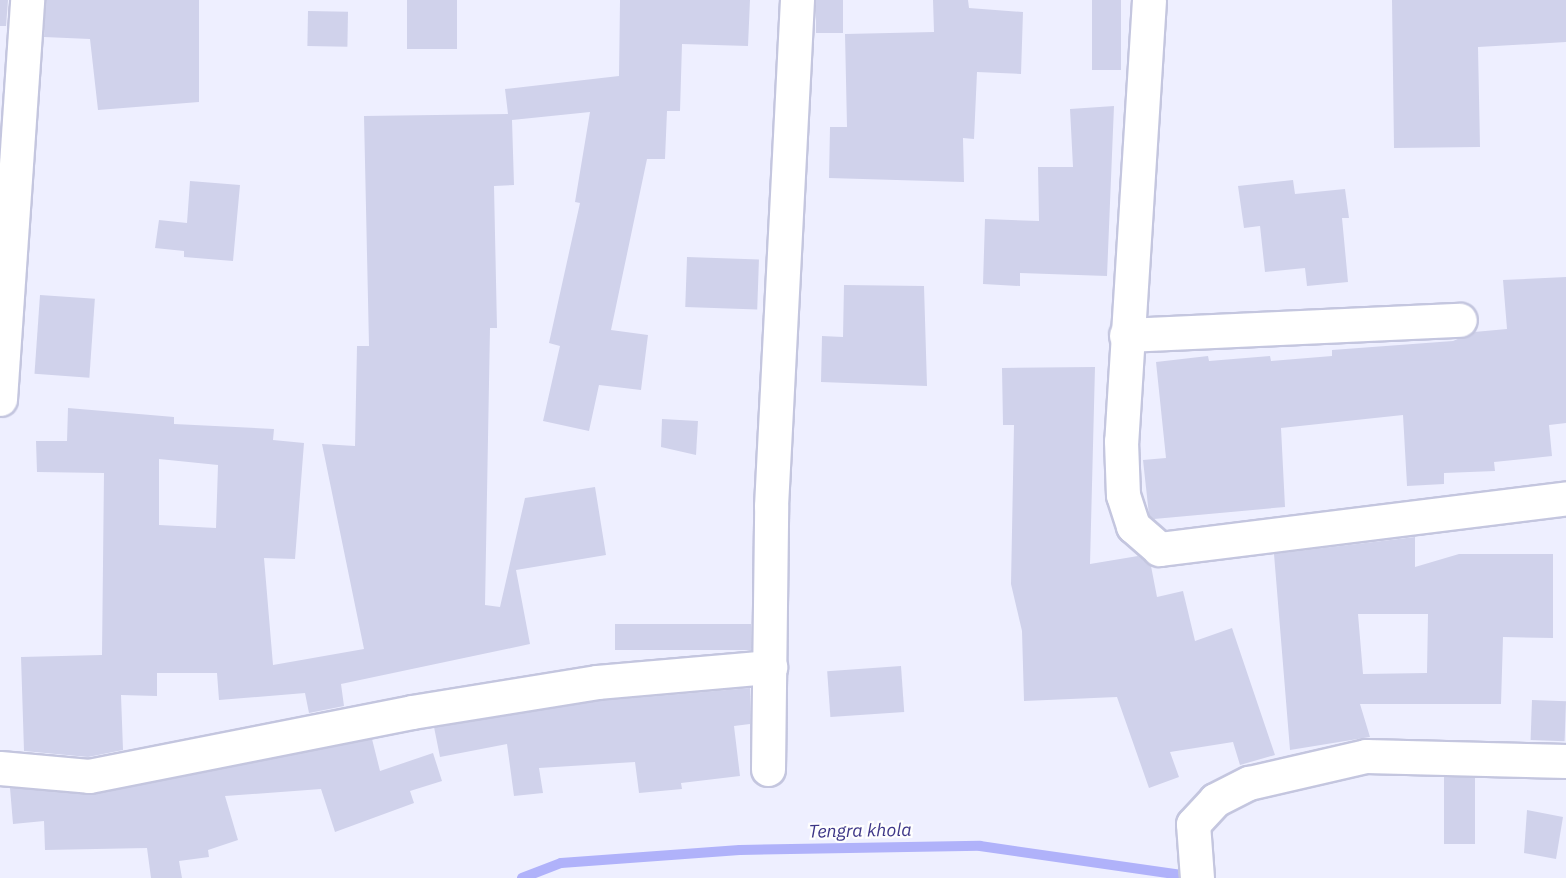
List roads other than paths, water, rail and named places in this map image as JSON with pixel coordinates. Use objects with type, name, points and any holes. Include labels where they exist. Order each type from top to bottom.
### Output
[{"type":"street","points":[[0,399],[27,0]]},
{"type":"street","points":[[768,769],[776,378],[797,0]]},
{"type":"street","points":[[1149,0],[1126,335],[1123,495],[1134,526],[1159,549],[1566,498]]},
{"type":"street","points":[[1126,335],[1460,320]]},
{"type":"street","points":[[0,768],[89,776],[516,695],[770,667]]},
{"type":"street","points":[[1197,878],[1193,824],[1215,800],[1249,783],[1366,756],[1566,760]]},
{"type":"waterway","name":"Tengra khola","points":[[522,878],[561,863],[740,850],[980,846],[1194,877]]}]
